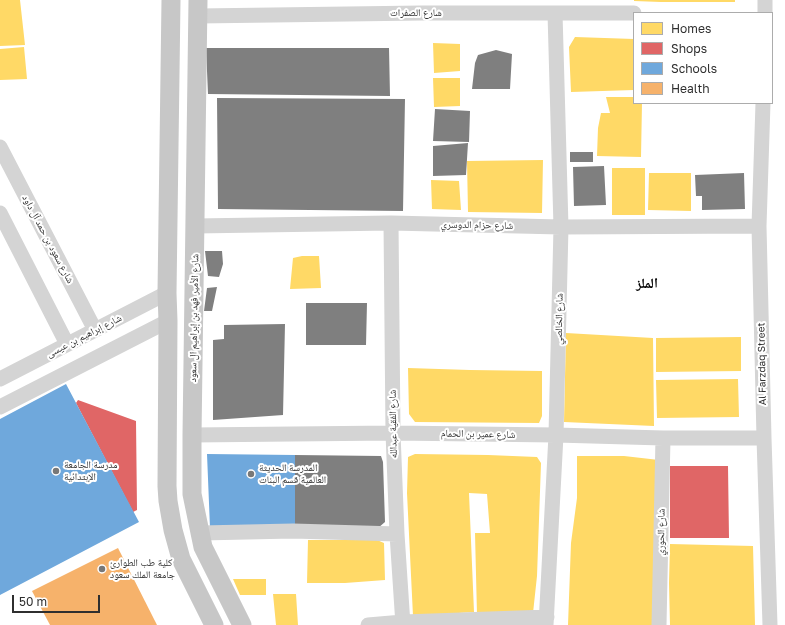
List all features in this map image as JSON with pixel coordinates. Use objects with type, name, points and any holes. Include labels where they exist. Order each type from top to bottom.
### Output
[{"type":"main road","points":[[171,0],[167,293],[167,486],[172,530],[181,559],[214,625]]},
{"type":"main road","name":"شارع الأمير فهد بن إبراهيم ال سعود","points":[[198,8],[192,494],[203,547],[242,625]]},
{"type":"street","points":[[765,0],[766,12]]},
{"type":"street","name":"شارع الصفرات","points":[[198,8],[391,6],[555,13],[633,14]]},
{"type":"street","name":"شارع الخالصي","points":[[547,621],[556,435],[561,227],[555,13]]},
{"type":"street","name":"Al Farzdaq Street","points":[[763,104],[758,226],[770,625]]},
{"type":"street","name":"شارع سعود بن حمد آل داود","points":[[0,147],[95,330]]},
{"type":"street","points":[[0,213],[67,344]]},
{"type":"street","name":"شارع حزام الدوسري","points":[[196,226],[391,223],[561,227],[758,226]]},
{"type":"street","name":"شارع الفقية عبدالله","points":[[391,223],[393,433],[397,534],[403,624]]},
{"type":"street","name":"شارع إبراهيم بن عيسى","points":[[0,379],[167,293]]},
{"type":"street","points":[[0,407],[168,321]]},
{"type":"street","name":"شارع عمير بن الحمام","points":[[192,435],[393,433],[663,438],[764,438]]},
{"type":"street","name":"شارع الحوري","points":[[659,625],[663,438]]},
{"type":"street","points":[[201,534],[293,531],[397,534]]},
{"type":"street","points":[[368,625],[547,621]]},
{"type":"building: Homes","points":[[0,0],[20,0],[25,45],[0,46]]},
{"type":"building: Homes","points":[[634,0],[735,0],[735,2],[661,2]]},
{"type":"building: Homes","points":[[575,37],[633,39],[633,90],[571,92],[569,47]]},
{"type":"building: Homes","points":[[433,43],[460,44],[460,71],[434,73]]},
{"type":"building: Homes","points":[[24,47],[27,79],[0,80],[0,49]]},
{"type":"building: Homes","points":[[433,78],[460,78],[460,106],[434,107]]},
{"type":"building: Homes","points":[[606,97],[633,97],[633,104],[642,104],[641,157],[597,156],[598,128],[601,113],[610,113]]},
{"type":"building: Homes","points":[[543,160],[542,213],[468,212],[467,161]]},
{"type":"building: Homes","points":[[612,168],[645,168],[645,215],[612,215]]},
{"type":"building: Homes","points":[[649,173],[691,173],[691,211],[648,210]]},
{"type":"building: Homes","points":[[431,180],[459,181],[461,210],[432,209]]},
{"type":"building: Homes","points":[[302,256],[319,256],[321,288],[290,289],[293,258]]},
{"type":"building: Homes","points":[[566,333],[653,338],[654,426],[564,422]]},
{"type":"building: Homes","points":[[741,337],[741,371],[656,372],[656,338]]},
{"type":"building: Homes","points":[[408,368],[542,371],[542,416],[539,423],[415,422],[409,414]]},
{"type":"building: Homes","points":[[738,379],[739,417],[657,418],[656,380]]},
{"type":"building: Homes","points":[[415,454],[537,457],[541,463],[537,576],[533,613],[477,615],[475,533],[490,533],[487,494],[469,493],[474,612],[413,616],[407,493],[408,457]]},
{"type":"building: Homes","points":[[577,456],[624,456],[659,460],[657,625],[568,625],[571,543],[577,498]]},
{"type":"building: Homes","points":[[308,540],[377,540],[384,543],[385,580],[345,583],[307,583]]},
{"type":"building: Homes","points":[[670,544],[753,546],[755,625],[670,625]]},
{"type":"building: Homes","points":[[233,579],[266,579],[266,595],[240,595]]},
{"type":"building: Homes","points":[[273,594],[296,594],[298,625],[276,625]]},
{"type":"building: Shops","points":[[78,400],[136,421],[137,510],[133,512],[76,403]]},
{"type":"building: Shops","points":[[670,466],[728,466],[729,538],[670,538]]},
{"type":"building: Schools","name":"مدرسة الجامعة الإبتدائية","points":[[66,384],[139,522],[0,595],[0,419]]},
{"type":"building: Schools","name":"المدرسة الحديثة العالمية قسم البنات","points":[[207,454],[295,455],[295,528],[210,528]]},
{"type":"building: Health","name":"كلية طب الطوارئ جامعة الملك سعود","points":[[118,548],[157,625],[50,625],[32,591]]},
{"type":"building: Other","points":[[206,48],[389,48],[390,96],[208,94]]},
{"type":"building: Other","points":[[496,50],[512,54],[510,89],[472,89],[475,63],[478,55]]},
{"type":"building: Other","points":[[217,98],[405,99],[403,211],[218,209]]},
{"type":"building: Other","points":[[435,109],[470,111],[469,142],[433,141]]},
{"type":"building: Other","points":[[468,143],[466,175],[433,176],[433,146]]},
{"type":"building: Other","points":[[570,152],[593,152],[593,162],[570,162]]},
{"type":"building: Other","points":[[604,166],[606,205],[574,206],[573,167]]},
{"type":"building: Other","points":[[744,173],[745,209],[702,210],[702,196],[696,196],[695,175]]},
{"type":"building: Other","points":[[205,251],[222,251],[223,264],[219,277],[208,276]]},
{"type":"building: Other","points":[[217,287],[212,311],[204,311],[207,288]]},
{"type":"building: Other","points":[[306,303],[367,303],[366,345],[306,345]]},
{"type":"building: Other","points":[[285,324],[283,415],[213,420],[213,340],[224,339],[224,325]]},
{"type":"building: Other","points":[[295,455],[381,456],[383,462],[385,522],[378,528],[295,528]]},
{"type":"place","name":"مدرسة الجامعة الإبتدائية","points":[[56,471]]},
{"type":"place","name":"المدرسة الحديثة العالمية قسم البنات","points":[[251,474]]},
{"type":"place","name":"كلية طب الطوارئ جامعة الملك سعود","points":[[102,569]]},
{"type":"district","name":"الملز","points":[[647,284]]}]
